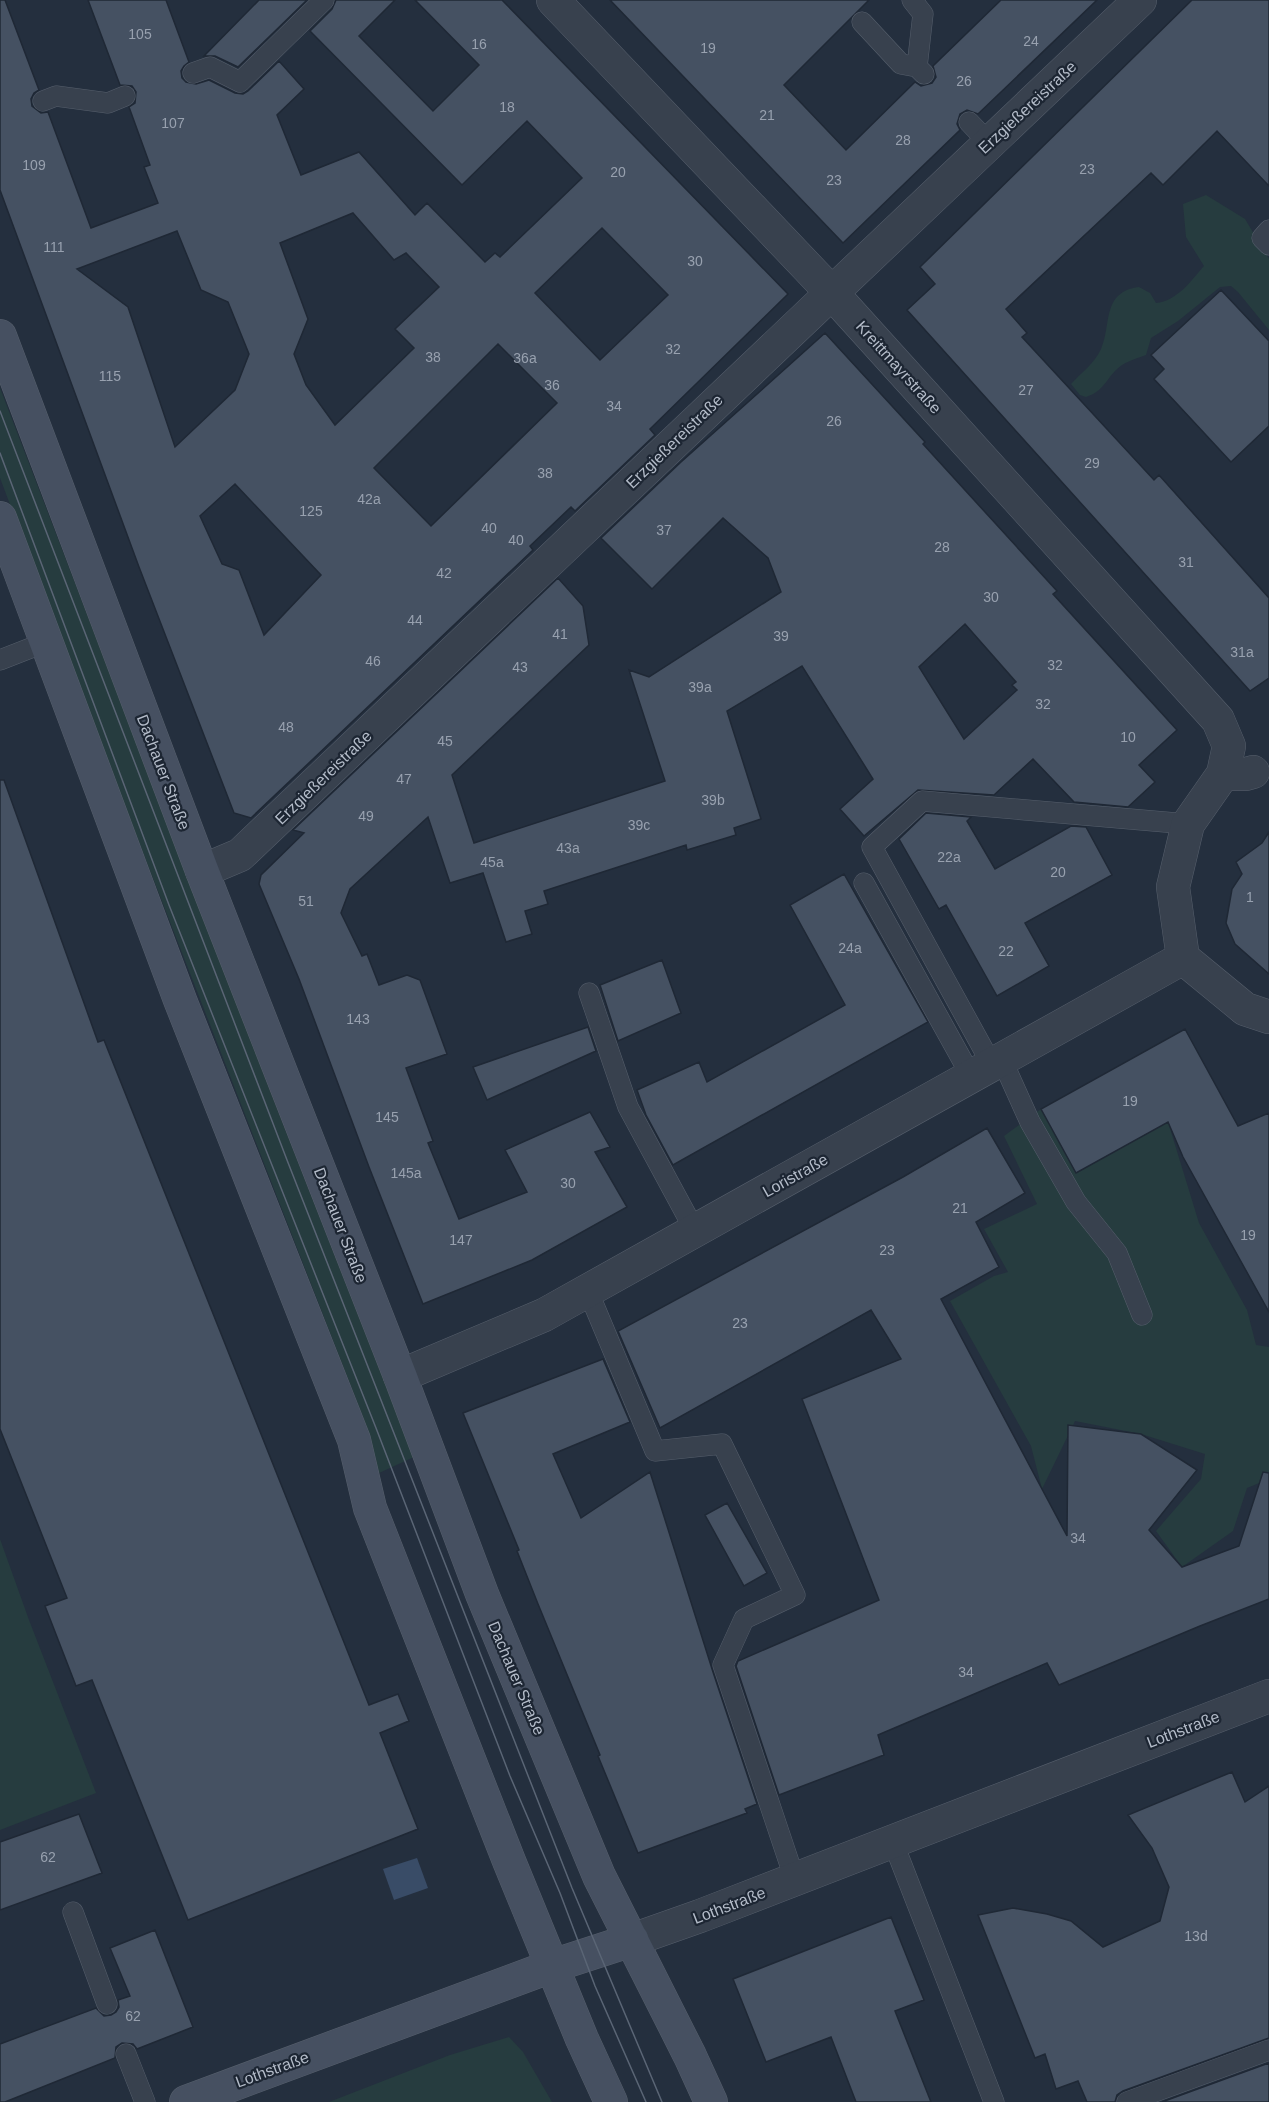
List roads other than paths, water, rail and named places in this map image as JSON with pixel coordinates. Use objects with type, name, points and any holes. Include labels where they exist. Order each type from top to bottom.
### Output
[{"type":"main road","name":"Dachauer Straße","points":[[0,336],[202,871],[400,1376],[482,1594],[596,1868],[711,2102]]},
{"type":"main road","points":[[0,518],[180,1000],[354,1440],[370,1508],[509,1861],[611,2102]]},
{"type":"main road","name":"Lothstraße","points":[[186,2102],[552,1966],[632,1940]]},
{"type":"street","name":"Kreittmayrstraße","points":[[553,0],[831,292],[1232,746],[1188,824]]},
{"type":"street","name":"Erzgießereistraße","points":[[202,871],[240,855],[831,292],[979,132],[1140,0]]},
{"type":"street","points":[[1188,824],[1173,887],[1183,958],[1245,1009],[1269,1017]]},
{"type":"street","name":"Loristraße","points":[[400,1376],[544,1315],[588,1292],[1183,958]]},
{"type":"street","name":"Lothstraße","points":[[632,1940],[795,1880],[1269,1696]]},
{"type":"lane","points":[[194,73],[210,67],[240,82],[324,0]]},
{"type":"lane","points":[[862,22],[901,64],[921,70],[923,14],[912,0]]},
{"type":"lane","points":[[43,101],[56,96],[108,103],[124,96]]},
{"type":"lane","points":[[1269,230],[1262,238],[1269,244]]},
{"type":"lane","points":[[0,660],[46,642]]},
{"type":"lane","points":[[988,1067],[872,847],[922,801],[1188,824]]},
{"type":"lane","points":[[864,883],[988,1067],[1030,1122],[1076,1202],[1117,1252],[1142,1315]]},
{"type":"lane","points":[[589,993],[628,1107],[695,1231]]},
{"type":"lane","points":[[588,1292],[656,1451],[722,1444],[795,1595],[744,1619],[723,1665],[795,1880]]},
{"type":"lane","points":[[893,1842],[994,2102]]},
{"type":"lane","points":[[73,1912],[107,2004]]},
{"type":"lane","points":[[1127,2102],[1269,2050]]},
{"type":"lane","points":[[126,2054],[145,2102]]},
{"type":"water","points":[[417,1858],[428,1888],[394,1900],[383,1869]]},
{"type":"tram line","points":[[0,411],[287,1160],[572,1888],[662,2102]]},
{"type":"tram line","points":[[0,453],[169,905],[376,1428],[510,1776],[560,1893],[595,1986],[646,2102]]}]
